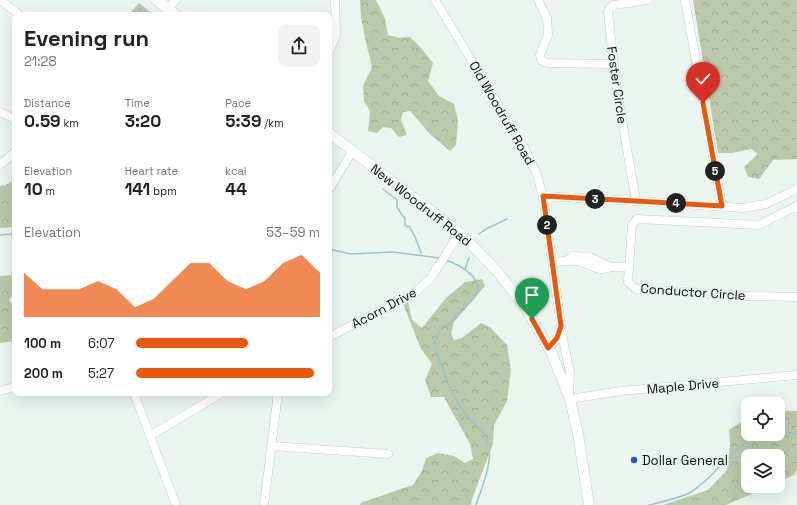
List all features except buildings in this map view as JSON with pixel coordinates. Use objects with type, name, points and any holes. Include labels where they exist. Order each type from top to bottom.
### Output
[{"type":"main road","points":[[156,0],[172,12]]},
{"type":"main road","name":"New Woodruff Road","points":[[332,135],[460,233],[497,271],[512,290],[532,319],[548,348],[570,398],[583,462],[589,505]]},
{"type":"street","points":[[0,0],[16,12]]},
{"type":"street","points":[[172,12],[176,0]]},
{"type":"street","points":[[332,45],[336,36],[336,0]]},
{"type":"street","name":"Old Woodruff Road","points":[[435,0],[524,147],[537,175],[543,196],[561,330],[570,373],[570,398]]},
{"type":"street","points":[[538,0],[548,18],[548,35],[540,55],[542,61],[548,63],[613,64]]},
{"type":"street","name":"Foster Circle","points":[[636,201],[613,64],[608,15],[609,10],[614,5],[648,0]]},
{"type":"street","points":[[685,0],[722,206]]},
{"type":"street","points":[[0,112],[12,118]]},
{"type":"street","points":[[332,184],[352,152]]},
{"type":"street","points":[[0,165],[12,155]]},
{"type":"street","points":[[543,196],[743,208],[766,204],[797,188]]},
{"type":"street","name":"Conductor Circle","points":[[797,206],[759,225],[637,220],[632,225],[628,282],[636,289],[747,296],[797,297]]},
{"type":"street","name":"Acorn Drive","points":[[332,335],[416,292],[430,279],[460,233]]},
{"type":"street","points":[[553,263],[568,260],[580,262],[594,269],[629,267]]},
{"type":"street","points":[[548,348],[557,338],[561,330]]},
{"type":"street","name":"Maple Drive","points":[[570,398],[621,391],[797,375]]},
{"type":"street","points":[[0,391],[12,388]]},
{"type":"street","points":[[135,396],[176,505]]},
{"type":"street","points":[[150,435],[217,396]]},
{"type":"street","points":[[264,505],[277,396]]},
{"type":"street","points":[[272,446],[388,454]]},
{"type":"green space","points":[[360,0],[376,0],[385,19],[388,35],[399,38],[410,37],[433,63],[428,81],[439,96],[454,104],[458,120],[456,145],[450,151],[431,135],[410,111],[403,112],[401,120],[407,135],[399,137],[391,128],[383,127],[377,133],[368,131],[370,111],[364,101],[363,86],[372,67],[361,17]]},
{"type":"green space","points":[[693,0],[797,0],[797,159],[773,160],[759,179],[748,177],[744,167],[758,154],[751,149],[732,153],[718,153]]},
{"type":"green space","points":[[139,3],[150,12],[131,12]]},
{"type":"green space","points":[[12,181],[12,227],[0,228],[0,186],[6,185]]},
{"type":"green space","points":[[12,275],[12,296],[9,300],[12,304],[12,341],[0,343],[0,276]]},
{"type":"green space","points":[[482,279],[485,286],[454,322],[451,334],[454,340],[462,338],[481,323],[490,327],[507,345],[511,370],[507,401],[494,425],[493,444],[471,505],[360,505],[362,502],[413,485],[422,471],[426,458],[438,453],[454,456],[465,463],[473,459],[470,444],[444,397],[431,397],[425,380],[432,364],[421,349],[403,304],[408,302],[412,320],[422,328],[446,298],[465,282]]},
{"type":"green space","points":[[785,411],[797,411],[797,470],[794,475],[785,479],[785,449],[741,449],[741,493],[754,493],[726,505],[663,505],[708,490],[727,470],[730,445],[729,430],[741,422],[741,441],[785,441]]},
{"type":"waterway","points":[[383,189],[397,200],[397,207],[405,218],[405,225],[407,227],[409,226],[421,253]]},
{"type":"waterway","points":[[479,234],[507,219]]},
{"type":"waterway","points":[[0,235],[12,234]]},
{"type":"waterway","points":[[332,250],[351,254],[393,252],[440,258]]},
{"type":"waterway","points":[[465,269],[469,258]]},
{"type":"waterway","points":[[446,260],[465,269],[475,279],[478,285],[474,298],[462,309],[449,325],[442,326],[435,343],[441,366],[454,396],[461,408],[487,440],[489,447],[489,464],[476,505]]},
{"type":"waterway","points":[[785,432],[797,434]]},
{"type":"waterway","points":[[649,505],[676,498],[691,492],[709,478],[743,444],[748,441]]},
{"type":"place","name":"Dollar General","points":[[634,460]]},
{"type":"route","points":[[532,319],[540,330],[548,348],[557,338],[561,330],[561,326],[543,196],[722,206],[703,103]]}]
